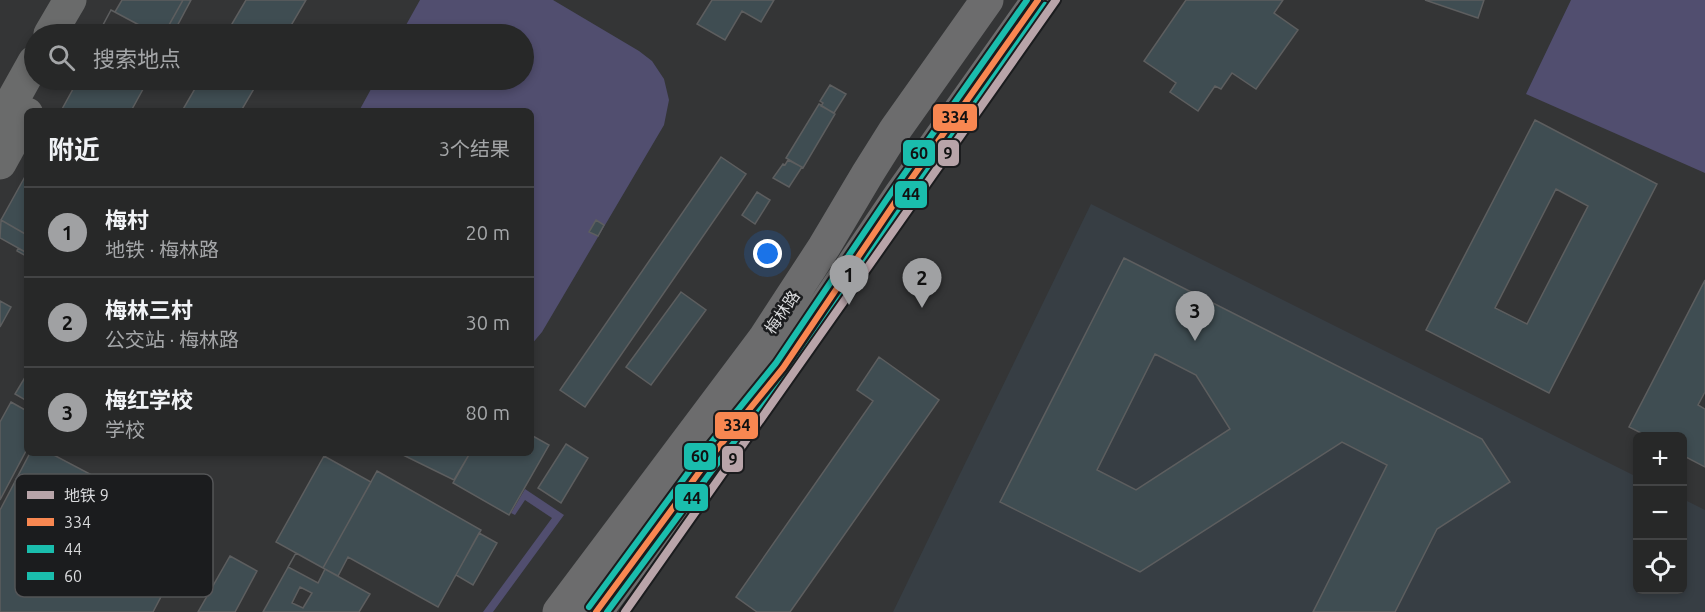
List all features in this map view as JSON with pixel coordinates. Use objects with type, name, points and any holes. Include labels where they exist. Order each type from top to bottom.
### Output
[{"type":"main road","name":"梅林路","points":[[559,612],[764,339],[825,247],[895,130],[987,0]]},
{"type":"main road","name":"梅林路","points":[[596,612],[709,459],[783,368],[900,195],[1038,0]]},
{"type":"street","points":[[56,24],[70,0]]},
{"type":"street","points":[[77,24],[90,0]]},
{"type":"street","points":[[0,123],[24,80]]},
{"type":"street","points":[[30,108],[40,90]]},
{"type":"street","points":[[0,163],[24,119]]},
{"type":"shaded area","points":[[420,0],[553,0],[639,51],[652,61],[664,79],[669,100],[664,125],[542,332],[534,341],[534,108],[361,108],[371,90],[534,90],[534,24],[407,24]]},
{"type":"shaded area","points":[[1571,0],[1705,0],[1705,173],[1526,94]]},
{"type":"shaded area","points":[[1091,204],[1633,475],[1633,594],[1687,594],[1687,501],[1705,510],[1705,612],[893,612]]},
{"type":"shaded area","points":[[525,489],[564,515],[493,612],[483,612],[552,518],[525,500],[515,515],[511,513]]},
{"type":"building","points":[[122,0],[183,0],[170,24],[104,24],[111,10],[115,12]]},
{"type":"building","points":[[183,0],[191,0],[178,24],[170,24]]},
{"type":"building","points":[[246,0],[306,0],[292,24],[232,24]]},
{"type":"building","points":[[712,0],[774,0],[761,22],[742,11],[725,40],[697,24]]},
{"type":"building","points":[[1186,0],[1283,0],[1274,13],[1298,30],[1256,89],[1232,73],[1221,89],[1215,86],[1198,111],[1170,92],[1176,83],[1144,61]]},
{"type":"building","points":[[1425,0],[1484,0],[1478,18]]},
{"type":"building","points":[[111,10],[137,24],[104,24]]},
{"type":"building","points":[[830,85],[846,94],[834,113],[821,106],[823,103],[820,101]]},
{"type":"building","points":[[73,90],[143,90],[133,108],[63,108]]},
{"type":"building","points":[[194,90],[253,90],[243,108],[184,108]]},
{"type":"building","points":[[819,104],[835,114],[803,168],[786,158]]},
{"type":"building","points":[[1535,120],[1657,184],[1549,393],[1426,330]],"holes":[[[1556,189],[1588,206],[1527,324],[1495,308]]]},
{"type":"building","points":[[721,157],[746,174],[585,407],[560,390]]},
{"type":"building","points":[[788,160],[802,167],[789,187],[773,178]]},
{"type":"building","points":[[24,178],[24,233],[1,220]]},
{"type":"building","points":[[757,192],[770,200],[755,224],[742,215]]},
{"type":"building","points":[[1,220],[24,233],[24,251],[0,238]]},
{"type":"building","points":[[596,220],[604,225],[598,236],[589,232]]},
{"type":"building","points":[[18,248],[24,251],[24,255],[17,251]]},
{"type":"building","points":[[1124,258],[1482,439],[1510,482],[1437,529],[1395,612],[1313,612],[1387,465],[1342,442],[1140,572],[1000,502]],"holes":[[[1155,354],[1196,375],[1230,429],[1136,490],[1097,470]]]},
{"type":"building","points":[[1705,280],[1705,392],[1698,405],[1705,409],[1705,467],[1687,458],[1687,432],[1639,432],[1629,427]]},
{"type":"building","points":[[681,292],[706,310],[651,385],[626,367]]},
{"type":"building","points":[[0,301],[11,307],[0,327]]},
{"type":"building","points":[[879,357],[939,400],[790,612],[757,612],[736,597],[873,401],[857,390]]},
{"type":"building","points":[[24,379],[24,399],[15,394]]},
{"type":"building","points":[[11,402],[24,409],[24,455],[0,500],[0,422]]},
{"type":"building","points":[[534,437],[549,445],[509,515],[453,483],[468,456],[534,456]]},
{"type":"building","points":[[566,444],[588,458],[561,503],[538,488]]},
{"type":"building","points":[[28,456],[56,456],[90,474],[19,474]]},
{"type":"building","points":[[324,456],[371,482],[323,568],[276,542]]},
{"type":"building","points":[[405,456],[468,456],[454,480]]},
{"type":"building","points":[[377,471],[481,530],[438,607],[348,557],[338,576],[323,568]]},
{"type":"building","points":[[15,482],[15,597],[161,597],[153,612],[0,612],[0,510]]},
{"type":"building","points":[[479,533],[497,543],[473,585],[456,575]]},
{"type":"building","points":[[296,553],[370,594],[359,612],[263,612]]},
{"type":"building","points":[[296,553],[325,569],[318,583],[288,567]]},
{"type":"building","points":[[230,556],[257,571],[235,612],[198,612],[207,597],[213,597],[213,586]]},
{"type":"building","points":[[300,587],[312,593],[303,608],[292,603]]},
{"type":"metro line","name":"9","points":[[625,612],[1056,0]]},
{"type":"transit line","name":"60","points":[[589,607],[702,454],[776,363],[893,190],[1027,0]]},
{"type":"transit line","name":"334","points":[[596,612],[709,459],[783,368],[900,195],[1038,0]]},
{"type":"transit line","name":"44","points":[[607,612],[716,465],[790,373],[907,200],[1045,5]]},
{"type":"place","name":"梅村","points":[[849,305]]},
{"type":"place","name":"梅林三村","points":[[922,308]]},
{"type":"place","name":"梅红学校","points":[[1195,341]]}]
